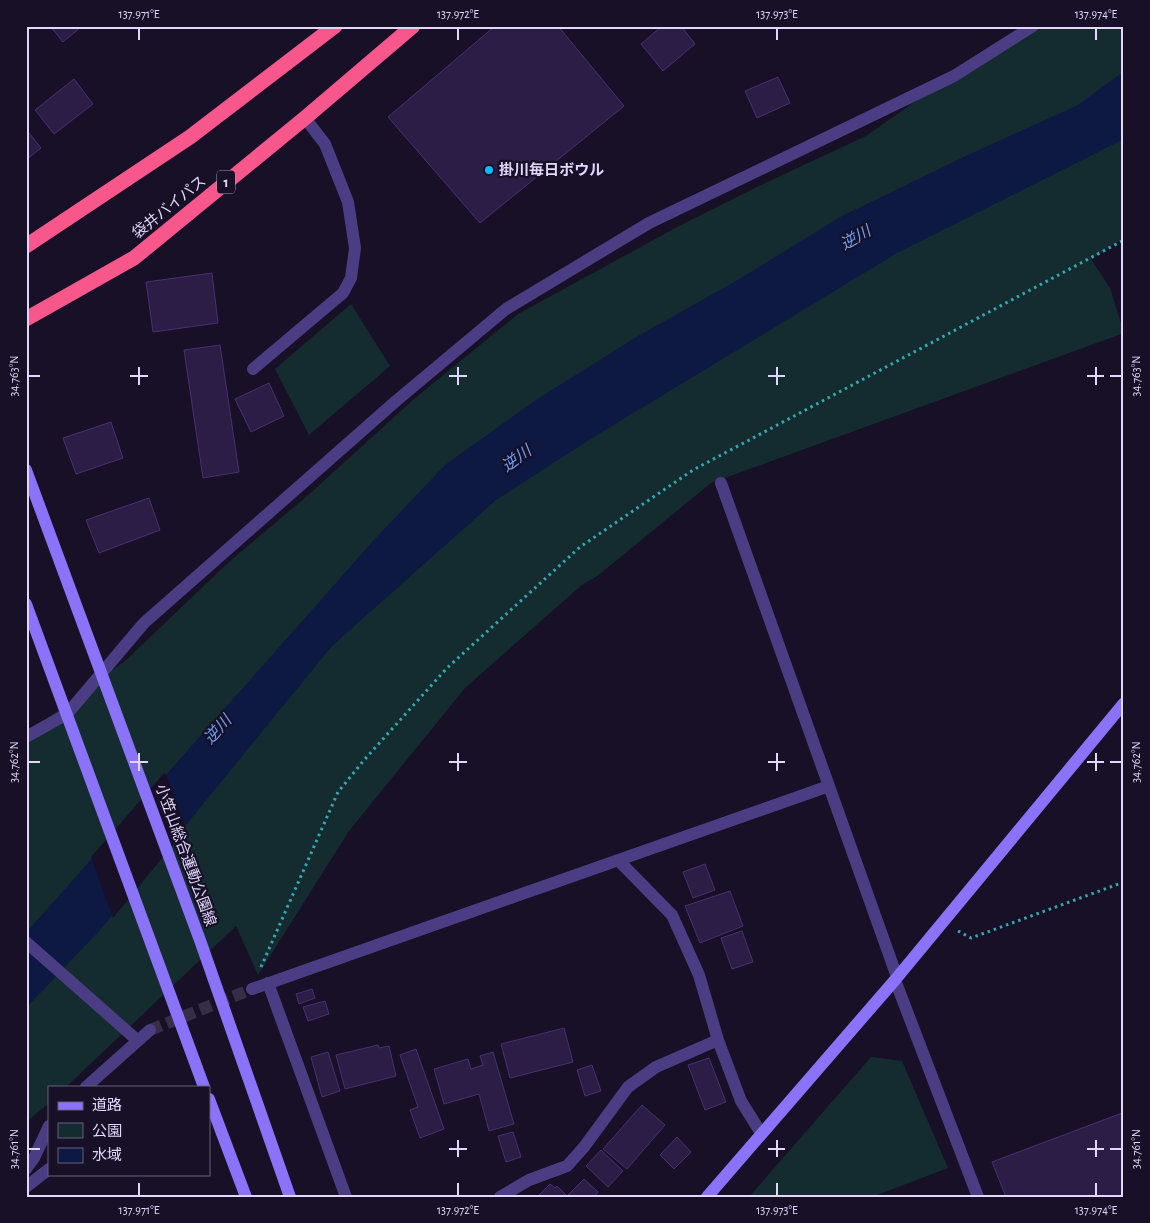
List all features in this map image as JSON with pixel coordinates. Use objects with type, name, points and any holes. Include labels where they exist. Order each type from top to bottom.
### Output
[{"type":"highway","points":[[26,246],[190,138],[336,26]]},
{"type":"highway","name":"袋井バイパス","points":[[26,319],[134,258],[305,118],[413,26]]},
{"type":"main road","name":"小笠山総合運動公園線","points":[[26,470],[201,943],[290,1197]]},
{"type":"main road","points":[[26,604],[204,1086]]},
{"type":"main road","points":[[708,1197],[896,979],[1124,703]]},
{"type":"main road","points":[[210,1102],[246,1197]]},
{"type":"street","points":[[26,737],[67,714],[144,623],[396,401],[506,309],[649,223],[954,76],[1033,26]]},
{"type":"street","points":[[253,369],[343,293],[351,278],[355,248],[348,202],[325,144],[305,118]]},
{"type":"street","points":[[721,483],[896,979],[978,1197]]},
{"type":"street","points":[[252,989],[829,786]]},
{"type":"street","points":[[618,860],[672,915],[699,976],[718,1040],[741,1101],[762,1133]]},
{"type":"street","points":[[26,942],[137,1040]]},
{"type":"street","points":[[268,983],[346,1197]]},
{"type":"street","points":[[87,1086],[150,1030]]},
{"type":"street","points":[[500,1197],[529,1180],[567,1166],[628,1087],[656,1067],[718,1040]]},
{"type":"street","points":[[26,1170],[48,1128]]},
{"type":"street","points":[[26,1187],[48,1170]]},
{"type":"path","points":[[252,989],[338,792],[365,759],[447,668],[580,547],[693,470],[1124,240]]},
{"type":"path","points":[[942,922],[971,938],[1124,882]]},
{"type":"green space","points":[[1033,26],[1124,26],[1124,238],[1091,259],[1110,288],[1124,333],[711,483],[596,577],[583,584],[465,688],[349,831],[258,975],[236,926],[67,1086],[48,1086],[48,1104],[26,1122],[26,734],[125,661],[230,561],[306,497],[414,399],[518,314],[679,226],[866,136],[949,78]]},
{"type":"green space","points":[[351,304],[390,366],[309,435],[275,369]]},
{"type":"green space","points":[[871,1057],[902,1061],[948,1168],[872,1197],[749,1197]]},
{"type":"water","name":"逆川","points":[[1124,71],[1124,139],[897,253],[589,440],[496,500],[332,646],[101,929],[26,1008],[26,933],[373,541],[445,465],[536,400],[638,336],[736,281],[842,216],[970,154],[1078,105]]},
{"type":"pier","points":[[165,772],[186,829],[113,918],[91,857]]},
{"type":"building","points":[[50,26],[82,26],[63,42]]},
{"type":"building","name":"掛川毎日ボウル","points":[[495,26],[558,26],[624,106],[480,223],[388,117]]},
{"type":"building","points":[[662,26],[681,26],[695,44],[663,71],[641,44]]},
{"type":"building","points":[[778,77],[790,103],[757,118],[745,91]]},
{"type":"building","points":[[74,79],[93,104],[54,134],[35,110]]},
{"type":"building","points":[[26,129],[41,148],[26,160]]},
{"type":"building","points":[[212,273],[218,323],[153,332],[146,282]]},
{"type":"building","points":[[220,345],[239,472],[203,478],[184,350]]},
{"type":"building","points":[[269,383],[284,416],[251,432],[235,399]]},
{"type":"building","points":[[111,422],[123,458],[76,474],[63,438]]},
{"type":"building","points":[[149,498],[160,530],[99,553],[86,520]]},
{"type":"building","points":[[705,864],[715,890],[693,898],[683,872]]},
{"type":"building","points":[[730,891],[743,926],[700,943],[685,906]]},
{"type":"building","points":[[742,931],[753,962],[732,969],[721,938]]},
{"type":"building","points":[[312,989],[315,998],[299,1004],[296,994]]},
{"type":"building","points":[[325,1001],[329,1014],[308,1021],[303,1007]]},
{"type":"building","points":[[564,1028],[573,1062],[510,1078],[501,1044]]},
{"type":"building","points":[[378,1045],[379,1048],[389,1046],[396,1076],[345,1089],[336,1055]]},
{"type":"building","points":[[416,1049],[444,1129],[420,1138],[410,1110],[418,1107],[400,1055]]},
{"type":"building","points":[[328,1052],[340,1091],[322,1097],[311,1057]]},
{"type":"building","points":[[493,1052],[514,1124],[489,1131],[479,1094],[444,1104],[434,1069],[468,1059],[471,1069],[483,1065],[480,1056]]},
{"type":"building","points":[[709,1058],[726,1102],[705,1110],[688,1065]]},
{"type":"building","points":[[592,1065],[601,1091],[585,1096],[577,1070]]},
{"type":"building","points":[[642,1105],[665,1125],[627,1169],[603,1149]]},
{"type":"building","points":[[1122,1113],[1124,1118],[1124,1197],[1006,1197],[992,1162]]},
{"type":"building","points":[[513,1132],[521,1157],[506,1162],[498,1136]]},
{"type":"building","points":[[677,1137],[691,1152],[674,1169],[660,1155]]},
{"type":"building","points":[[601,1150],[623,1171],[608,1187],[586,1166]]},
{"type":"building","points":[[584,1179],[598,1192],[594,1197],[537,1197],[550,1184],[555,1188],[557,1186],[567,1196]]},
{"type":"tunnel","points":[[150,1030],[252,989]]},
{"type":"place","name":"掛川毎日ボウル","points":[[489,170]]}]
